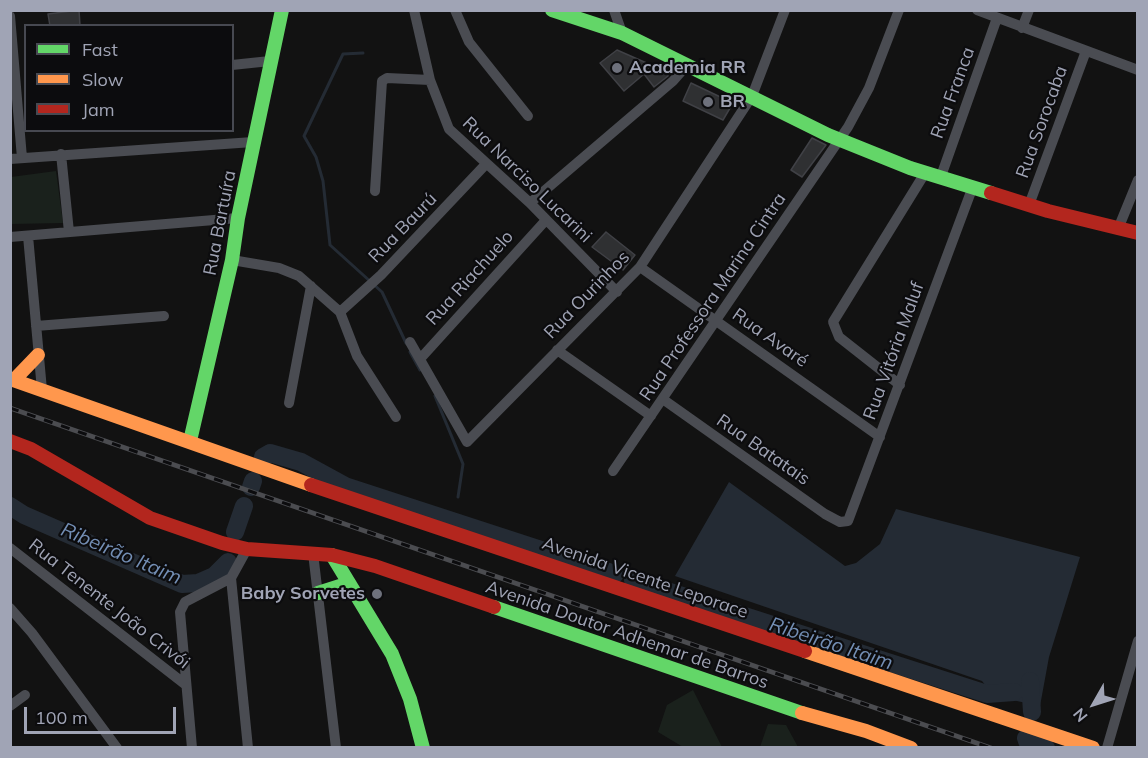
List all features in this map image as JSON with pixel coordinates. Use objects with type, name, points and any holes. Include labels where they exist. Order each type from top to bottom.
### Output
[{"type":"main road","name":"Rua Bartuíra","points":[[190,441],[232,260],[238,218],[282,10]]},
{"type":"main road","points":[[552,10],[622,33],[840,140],[940,179],[1137,233]]},
{"type":"main road","points":[[12,380],[38,355]]},
{"type":"main road","name":"Avenida Vicente Leporace","points":[[12,380],[1093,747]]},
{"type":"main road","name":"Avenida Doutor Adhemar de Barros","points":[[10,441],[31,449],[150,518],[222,543],[242,549],[332,555],[375,566],[783,708],[866,731],[911,747]]},
{"type":"main road","points":[[332,555],[400,673],[423,747]]},
{"type":"main road","points":[[318,593],[340,586],[352,588]]},
{"type":"street","name":"Rua Narciso Lucarini","points":[[414,10],[430,80],[448,129],[530,203],[617,292]]},
{"type":"street","points":[[455,10],[469,42],[528,116]]},
{"type":"street","points":[[614,10],[622,33]]},
{"type":"street","name":"Rua Ourinhos","points":[[420,359],[467,442],[640,267],[752,96],[785,10]]},
{"type":"street","name":"Rua Professora Marina Cintra","points":[[613,471],[664,400],[840,140],[869,88],[899,10]]},
{"type":"street","points":[[977,10],[1137,70]]},
{"type":"street","points":[[1022,28],[1029,10]]},
{"type":"street","points":[[10,16],[18,83],[22,158]]},
{"type":"street","name":"Rua Franca","points":[[940,179],[997,18]]},
{"type":"street","name":"Rua Sorocaba","points":[[1029,205],[1086,51]]},
{"type":"street","points":[[234,65],[270,61]]},
{"type":"street","points":[[530,203],[673,81],[688,64]]},
{"type":"street","points":[[375,191],[382,81],[387,78],[430,80]]},
{"type":"street","points":[[10,159],[254,142]]},
{"type":"street","points":[[61,154],[69,232]]},
{"type":"street","name":"Rua Baurú","points":[[340,312],[381,275],[486,164]]},
{"type":"street","points":[[900,385],[839,337],[834,322],[925,173]]},
{"type":"street","points":[[1118,229],[1137,180]]},
{"type":"street","name":"Rua Vitória Maluf","points":[[844,522],[850,518],[972,189]]},
{"type":"street","points":[[10,237],[238,218]]},
{"type":"street","name":"Rua Riachuelo","points":[[420,359],[546,220]]},
{"type":"street","points":[[28,236],[42,390]]},
{"type":"street","points":[[232,260],[279,268],[299,276],[340,312],[357,356],[396,417]]},
{"type":"street","name":"Rua Avaré","points":[[640,267],[880,437]]},
{"type":"street","points":[[289,403],[311,286]]},
{"type":"street","points":[[36,326],[164,315]]},
{"type":"street","points":[[410,342],[420,359]]},
{"type":"street","points":[[556,350],[651,416]]},
{"type":"street","name":"Rua Batatais","points":[[664,400],[825,514],[844,522]]},
{"type":"street","name":"Rua Tenente João Crivói","points":[[10,548],[186,685]]},
{"type":"street","points":[[242,549],[231,578],[248,747]]},
{"type":"street","points":[[313,553],[336,747]]},
{"type":"street","points":[[192,747],[180,612],[183,605],[231,578]]},
{"type":"street","points":[[10,608],[32,633],[117,747]]},
{"type":"street","points":[[1107,747],[1137,641]]},
{"type":"street","points":[[10,706],[25,695]]},
{"type":"shaded area","points":[[56,171],[63,223],[11,224],[11,177]]},
{"type":"shaded area","points":[[729,482],[845,566],[856,563],[880,544],[896,509],[1080,557],[1049,657],[1040,706],[994,696],[982,681],[675,576]]},
{"type":"shaded area","points":[[693,690],[722,747],[683,747],[658,732],[667,705]]},
{"type":"shaded area","points":[[768,724],[786,725],[798,747],[760,747]]},
{"type":"building","points":[[79,10],[80,24],[50,24],[48,14]]},
{"type":"building","points":[[617,50],[667,72],[668,76],[654,87],[644,74],[624,91],[600,63]]},
{"type":"building","name":"BR","points":[[691,83],[733,103],[723,120],[683,101]]},
{"type":"building","points":[[812,138],[826,145],[802,177],[791,170]]},
{"type":"building","points":[[606,232],[635,255],[623,270],[592,247]]},
{"type":"waterway","points":[[363,53],[343,54],[304,136],[316,157],[323,181],[330,245],[382,292],[406,343]]},
{"type":"waterway","points":[[410,352],[420,370]]},
{"type":"waterway","points":[[435,396],[463,464],[458,497]]},
{"type":"waterway","name":"Ribeirão Itaim","points":[[263,457],[270,453],[301,462],[345,486],[615,574]]},
{"type":"waterway","name":"Ribeirão Itaim","points":[[251,487],[253,481]]},
{"type":"waterway","name":"Ribeirão Itaim","points":[[10,506],[24,515],[182,584],[198,583],[214,576],[228,562]]},
{"type":"waterway","name":"Ribeirão Itaim","points":[[235,532],[244,506]]},
{"type":"waterway","name":"Ribeirão Itaim","points":[[633,580],[987,694],[1014,692]]},
{"type":"waterway","name":"Ribeirão Itaim","points":[[1030,681],[1032,712]]},
{"type":"waterway","name":"Ribeirão Itaim","points":[[1026,738],[1027,741],[1046,748]]},
{"type":"railway","points":[[10,408],[991,748]]},
{"type":"traffic: fast","points":[[190,441],[232,260],[238,218],[282,10]]},
{"type":"traffic: fast","points":[[552,10],[622,33],[828,135],[910,168],[991,193]]},
{"type":"traffic: fast","points":[[332,555],[392,654],[410,699],[423,748]]},
{"type":"traffic: fast","points":[[318,593],[340,586],[352,588]]},
{"type":"traffic: fast","points":[[494,607],[802,713]]},
{"type":"traffic: slow","points":[[14,380],[38,355]]},
{"type":"traffic: slow","points":[[10,379],[311,485]]},
{"type":"traffic: slow","points":[[805,651],[1093,748]]},
{"type":"traffic: slow","points":[[802,713],[866,731],[911,748]]},
{"type":"traffic: jam","points":[[991,193],[1048,211],[1138,233]]},
{"type":"traffic: jam","points":[[10,441],[31,449],[150,518],[222,543],[247,549],[332,555],[375,566],[494,607]]},
{"type":"traffic: jam","points":[[311,485],[805,651]]},
{"type":"place","name":"Academia RR","points":[[617,68]]},
{"type":"place","name":"BR","points":[[708,102]]},
{"type":"place","name":"Baby Sorvetes","points":[[377,594]]}]
